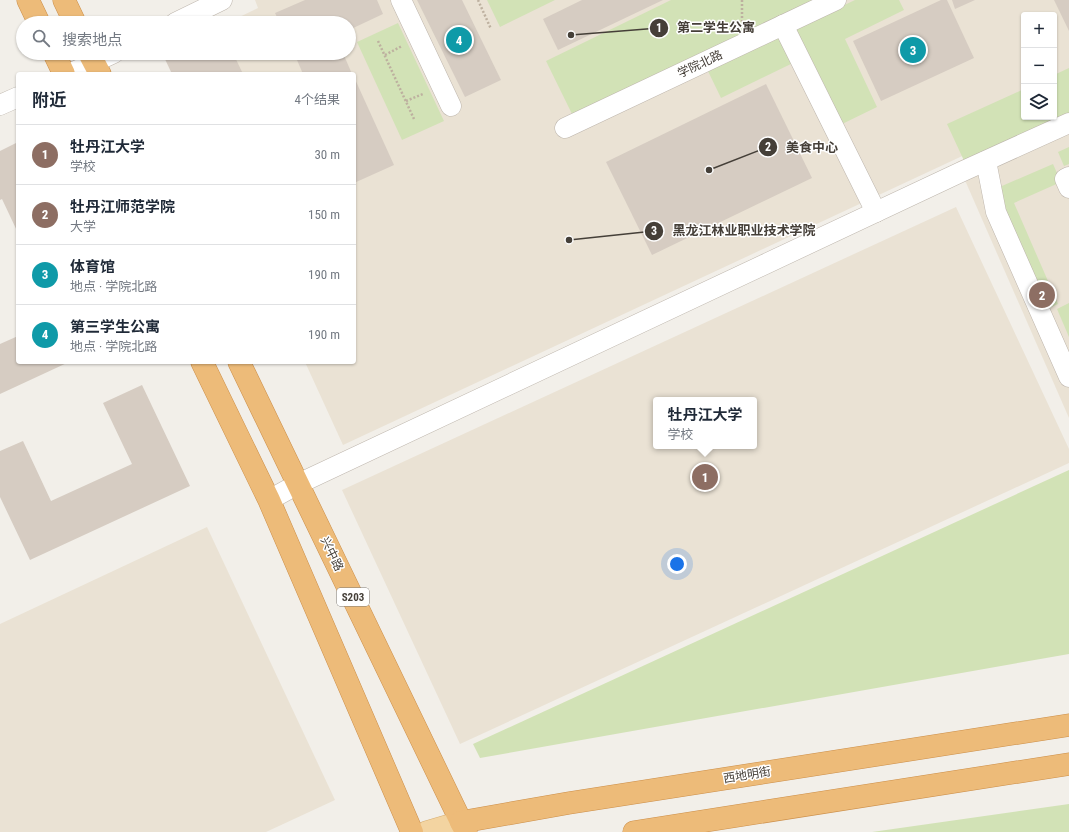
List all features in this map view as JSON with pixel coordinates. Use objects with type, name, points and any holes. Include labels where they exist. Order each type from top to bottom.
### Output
[{"type":"highway","points":[[28,0],[36,16]]},
{"type":"highway","points":[[64,0],[72,16]]},
{"type":"highway","points":[[57,60],[63,72]]},
{"type":"highway","points":[[203,364],[269,500],[412,832]]},
{"type":"highway","name":"兴中路","points":[[240,364],[463,827]]},
{"type":"highway","name":"西地明街","points":[[463,827],[577,802],[1069,725]]},
{"type":"highway","points":[[634,832],[1069,764]]},
{"type":"main road","name":"西地明街","points":[[427,832],[463,827]]},
{"type":"street","points":[[189,16],[222,0]]},
{"type":"street","points":[[401,0],[451,106]]},
{"type":"street","name":"学院北路","points":[[565,128],[836,0]]},
{"type":"street","points":[[783,25],[876,212]]},
{"type":"street","points":[[74,72],[94,63]]},
{"type":"street","points":[[0,105],[16,98]]},
{"type":"street","points":[[269,500],[298,484],[876,212],[1069,123]]},
{"type":"street","points":[[986,161],[996,212],[1069,377]]},
{"type":"path","points":[[478,0],[492,29]]},
{"type":"path","points":[[378,41],[414,119]]},
{"type":"shaded area","points":[[255,0],[1069,0],[1069,106],[1057,112],[1057,12],[1021,12],[1021,120],[1040,120],[343,445],[306,364],[356,364],[356,72],[172,72],[166,60],[356,60],[356,16],[241,16],[258,8]]},
{"type":"shaded area","points":[[1069,110],[1069,418],[957,162],[1047,120],[1057,120],[1057,116]]},
{"type":"shaded area","points":[[956,207],[1069,449],[1069,463],[460,744],[342,490]]},
{"type":"shaded area","points":[[207,527],[335,800],[266,832],[0,832],[0,624]]},
{"type":"green space","points":[[487,0],[555,0],[500,27]]},
{"type":"green space","points":[[671,0],[815,0],[572,114],[546,61]]},
{"type":"green space","points":[[855,0],[899,0],[904,10],[845,39],[877,107],[838,126],[792,30]]},
{"type":"green space","points":[[398,23],[444,121],[402,140],[357,42]]},
{"type":"green space","points":[[780,32],[795,62],[721,98],[706,67]]},
{"type":"green space","points":[[1069,68],[1069,117],[966,165],[947,124],[1021,90],[1021,120],[1057,120],[1057,74]]},
{"type":"green space","points":[[1069,147],[1069,164],[1064,166],[1058,152]]},
{"type":"green space","points":[[1053,164],[1061,182],[1014,203],[1058,304],[1045,310],[995,189]]},
{"type":"green space","points":[[1069,303],[1069,337],[1057,309]]},
{"type":"green space","points":[[1069,470],[1069,654],[480,758],[473,744]]},
{"type":"green space","points":[[1069,804],[1069,832],[872,832]]},
{"type":"building","points":[[305,0],[377,0],[383,14],[356,27],[356,16],[276,16],[275,13]]},
{"type":"building","points":[[417,0],[462,0],[501,80],[465,97]]},
{"type":"building","points":[[582,0],[663,0],[558,50],[543,19]]},
{"type":"building","points":[[941,0],[947,0],[974,58],[881,101],[853,41]]},
{"type":"building","points":[[952,0],[975,0],[955,9]]},
{"type":"building","points":[[1054,0],[1069,0],[1069,31]]},
{"type":"building","points":[[165,60],[236,60],[242,72],[171,72]]},
{"type":"building","points":[[297,60],[346,60],[351,72],[302,72]]},
{"type":"building","points":[[356,81],[394,165],[356,182]]},
{"type":"building","points":[[766,84],[812,178],[652,255],[606,162]]},
{"type":"building","points":[[16,143],[16,229],[2,199],[0,200],[0,151]]},
{"type":"building","points":[[16,337],[16,364],[65,364],[0,394],[0,344]]},
{"type":"building","points":[[142,385],[190,486],[30,560],[0,497],[0,451],[23,441],[51,501],[132,464],[103,403]]},
{"type":"place","name":"第二学生公寓","points":[[571,35]]},
{"type":"place","name":"第三学生公寓","points":[[459,40]]},
{"type":"place","name":"体育馆","points":[[913,50]]},
{"type":"place","name":"美食中心","points":[[709,170]]},
{"type":"place","name":"黑龙江林业职业技术学院","points":[[569,240]]},
{"type":"place","name":"牡丹江师范学院","points":[[1042,295]]},
{"type":"place","name":"牡丹江大学","points":[[705,477]]}]
